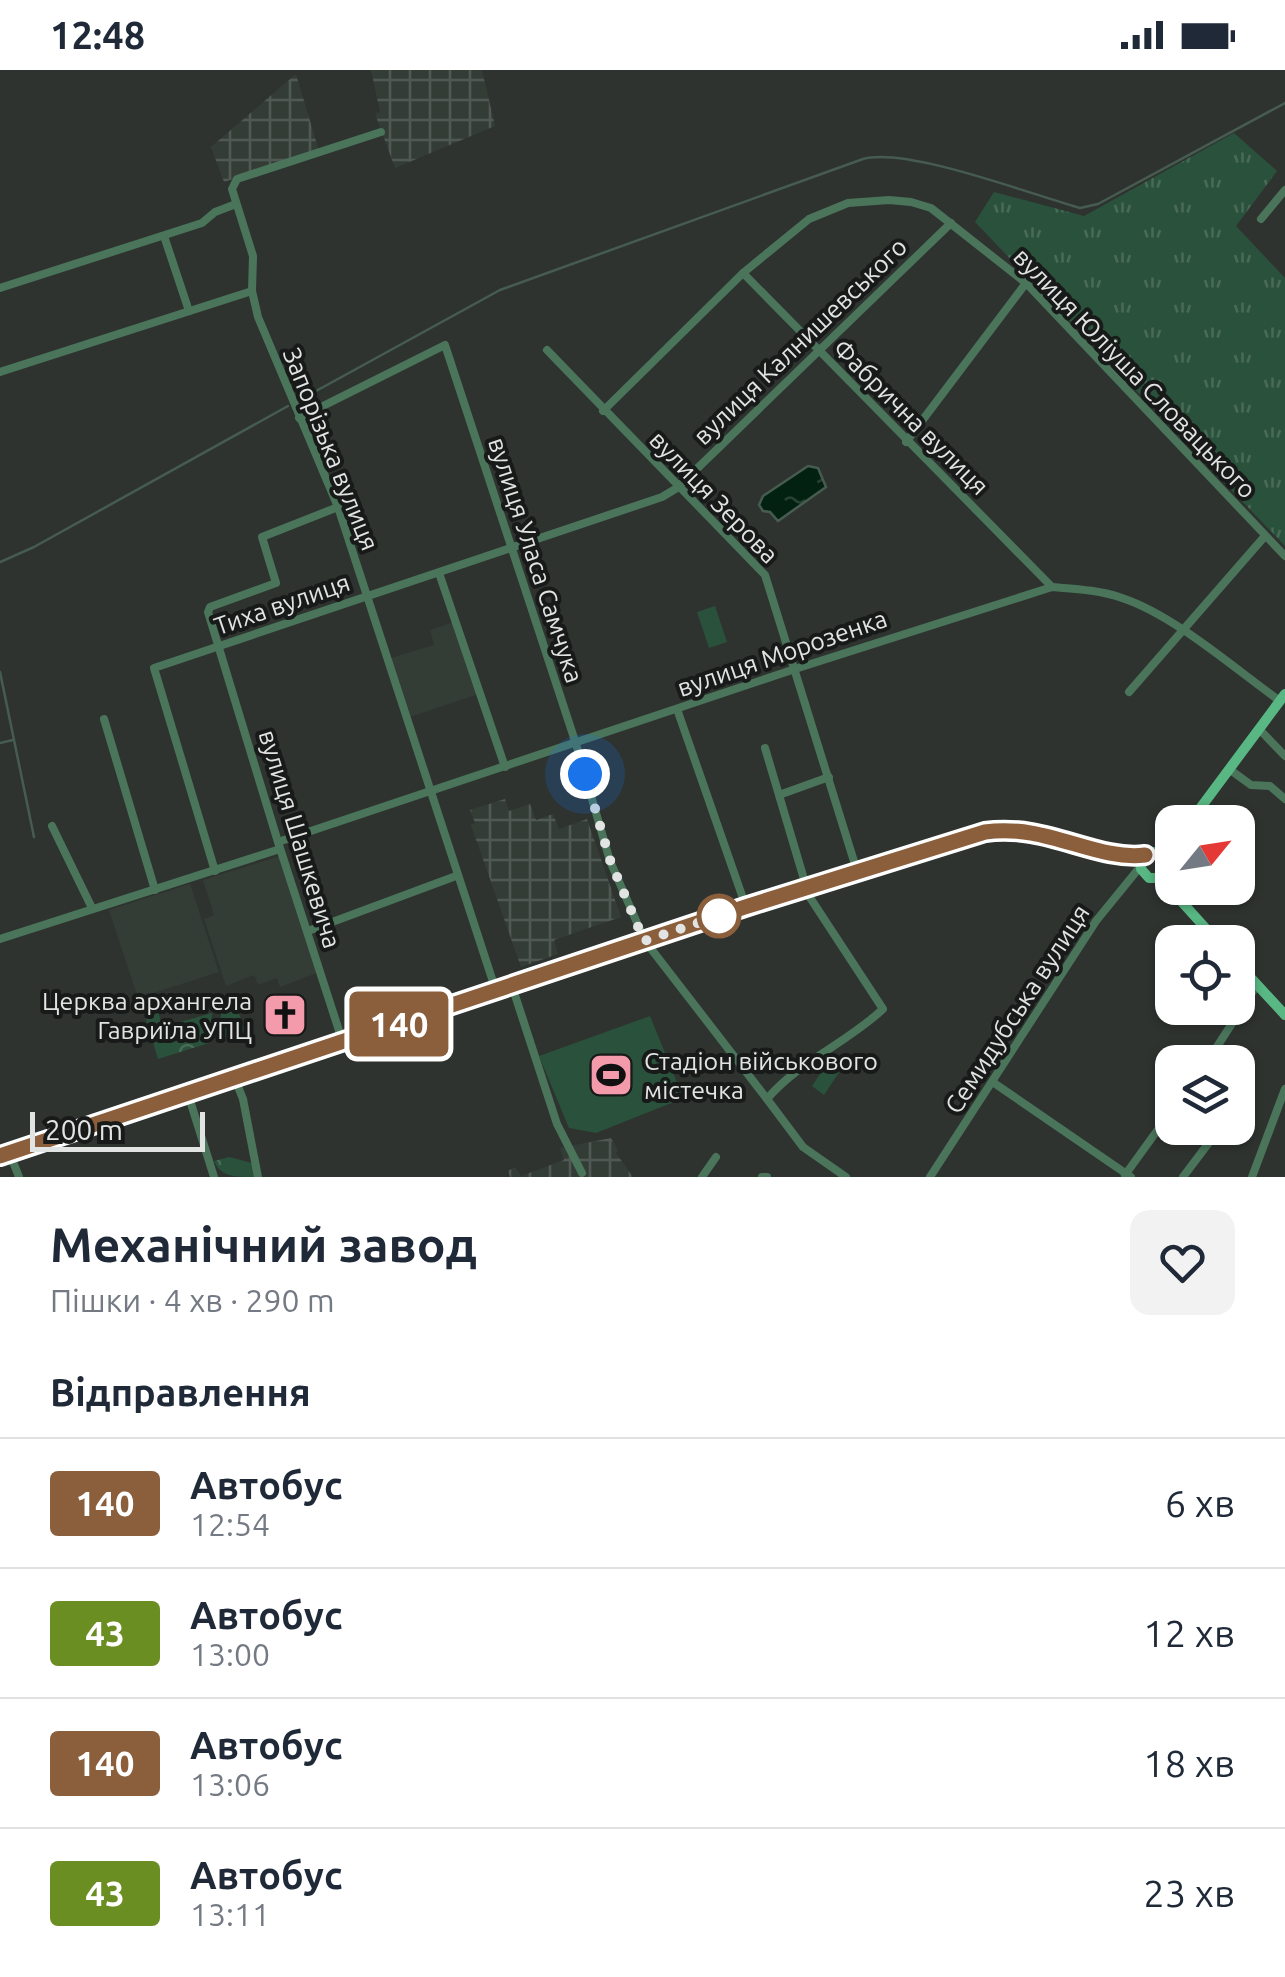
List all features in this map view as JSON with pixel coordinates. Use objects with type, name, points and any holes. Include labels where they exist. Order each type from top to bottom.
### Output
[{"type":"main road","points":[[1203,805],[1282,698]]},
{"type":"main road","points":[[5,1155],[746,907],[1006,829],[1060,837],[1123,855],[1155,857]]},
{"type":"main road","points":[[1147,858],[1155,854]]},
{"type":"main road","points":[[1147,858],[1155,881]]},
{"type":"main road","points":[[1184,905],[1203,925]]},
{"type":"main road","points":[[1255,983],[1283,1009]]},
{"type":"street","points":[[0,288],[202,223],[215,212],[236,204],[232,185],[236,179],[381,132]]},
{"type":"street","points":[[1261,219],[1285,190]]},
{"type":"street","name":"вулиця Юліуша Словацького","points":[[603,410],[743,274],[809,219],[848,203],[911,202],[932,208],[1026,283],[1285,556]]},
{"type":"street","name":"Запорізька вулиця","points":[[236,204],[254,256],[252,292],[266,342],[338,507],[496,992]]},
{"type":"street","name":"вулиця Калнишевського","points":[[678,488],[951,223]]},
{"type":"street","points":[[164,236],[189,312]]},
{"type":"street","name":"Фабрична вулиця","points":[[743,274],[1052,587]]},
{"type":"street","points":[[906,442],[1026,283]]},
{"type":"street","points":[[0,372],[252,292]]},
{"type":"street","name":"вулиця Уласа Самчука","points":[[299,418],[445,345],[576,744],[610,860],[644,941],[803,1147],[845,1177]]},
{"type":"street","name":"вулиця Зерова","points":[[547,350],[765,574],[858,871]]},
{"type":"street","name":"Тиха вулиця","points":[[215,870],[154,668],[662,498],[678,488]]},
{"type":"street","name":"вулиця Шашкевича","points":[[338,507],[262,536],[276,584],[210,606],[208,612],[344,1043]]},
{"type":"street","points":[[1129,692],[1265,536]]},
{"type":"street","points":[[439,573],[506,767]]},
{"type":"street","name":"вулиця Морозенка","points":[[0,939],[215,870],[795,669],[1052,587],[1122,598],[1155,612],[1282,698]]},
{"type":"street","points":[[677,709],[746,907]]},
{"type":"street","points":[[104,719],[155,890]]},
{"type":"street","points":[[1259,729],[1285,756]]},
{"type":"street","points":[[765,748],[806,888],[883,1010],[860,1031],[780,1083],[767,1099]]},
{"type":"street","points":[[1230,769],[1251,785],[1270,786],[1285,799]]},
{"type":"street","points":[[779,795],[829,777]]},
{"type":"street","points":[[52,826],[92,908]]},
{"type":"street","name":"Семидубська вулиця","points":[[930,1177],[1096,921],[1147,858]]},
{"type":"street","points":[[308,931],[456,876]]},
{"type":"street","points":[[1129,883],[1152,879]]},
{"type":"street","points":[[512,986],[557,1124],[582,1173]]},
{"type":"street","points":[[1218,1045],[1258,986]]},
{"type":"street","points":[[235,1079],[258,1177]]},
{"type":"street","points":[[994,1082],[1127,1176],[1155,1135]]},
{"type":"street","points":[[1252,1177],[1285,1089]]},
{"type":"street","points":[[188,1094],[214,1177]]},
{"type":"street","points":[[1183,1177],[1207,1145]]},
{"type":"street","points":[[5,1155],[19,1177]]},
{"type":"street","points":[[702,1177],[716,1157]]},
{"type":"shaded area","points":[[371,70],[482,70],[495,126],[395,168],[375,114],[380,112]]},
{"type":"shaded area","points":[[296,74],[319,151],[224,182],[211,147]]},
{"type":"shaded area","points":[[454,622],[479,694],[410,717],[391,658],[434,645],[430,630]]},
{"type":"shaded area","points":[[505,799],[509,811],[530,804],[536,820],[553,814],[559,829],[587,819],[621,917],[554,940],[558,954],[521,967],[471,825],[475,823],[470,810]]},
{"type":"shaded area","points":[[280,856],[317,973],[280,987],[277,978],[258,985],[254,975],[226,986],[204,919],[214,915],[203,880]]},
{"type":"shaded area","points":[[190,884],[219,972],[138,998],[109,910]]},
{"type":"shaded area","points":[[611,1138],[616,1153],[633,1177],[510,1177],[508,1171],[515,1167],[521,1176],[564,1160],[560,1148]]},
{"type":"green space","points":[[1234,133],[1277,171],[1236,226],[1285,278],[1285,546],[975,222],[994,192],[1084,216]]},
{"type":"green space","points":[[715,606],[727,642],[709,648],[697,612]]},
{"type":"green space","points":[[153,998],[163,1027],[212,1013],[209,1043],[158,1059],[141,1003]]},
{"type":"green space","points":[[235,1002],[245,1031],[218,1040],[222,1006]]},
{"type":"green space","name":"Стадіон військового містечка","points":[[650,1016],[682,1095],[679,1100],[596,1133],[569,1128],[539,1056]]},
{"type":"green space","points":[[828,1062],[840,1071],[824,1095],[812,1086]]},
{"type":"green space","points":[[229,1157],[252,1163],[255,1177],[220,1170],[214,1161]]},
{"type":"water","points":[[808,466],[818,468],[826,487],[778,521],[770,512],[763,511],[759,505],[763,496]]},
{"type":"waterway","points":[[296,402],[500,290],[863,159],[883,157],[938,166],[1080,208],[1098,204],[1285,103]]},
{"type":"waterway","points":[[0,562],[34,547],[288,406]]},
{"type":"waterway","points":[[0,672],[34,837]]},
{"type":"waterway","points":[[0,743],[13,740]]},
{"type":"bus line","name":"140","points":[[0,1156],[745,907],[985,832],[1021,830],[1123,855],[1145,855]]},
{"type":"place","name":"Церква архангела Гавриїла УПЦ","points":[[285,1015]]},
{"type":"place","name":"Стадіон військового містечка","points":[[611,1075]]},
{"type":"route","points":[[585,774],[610,860],[644,941],[719,916]]}]
